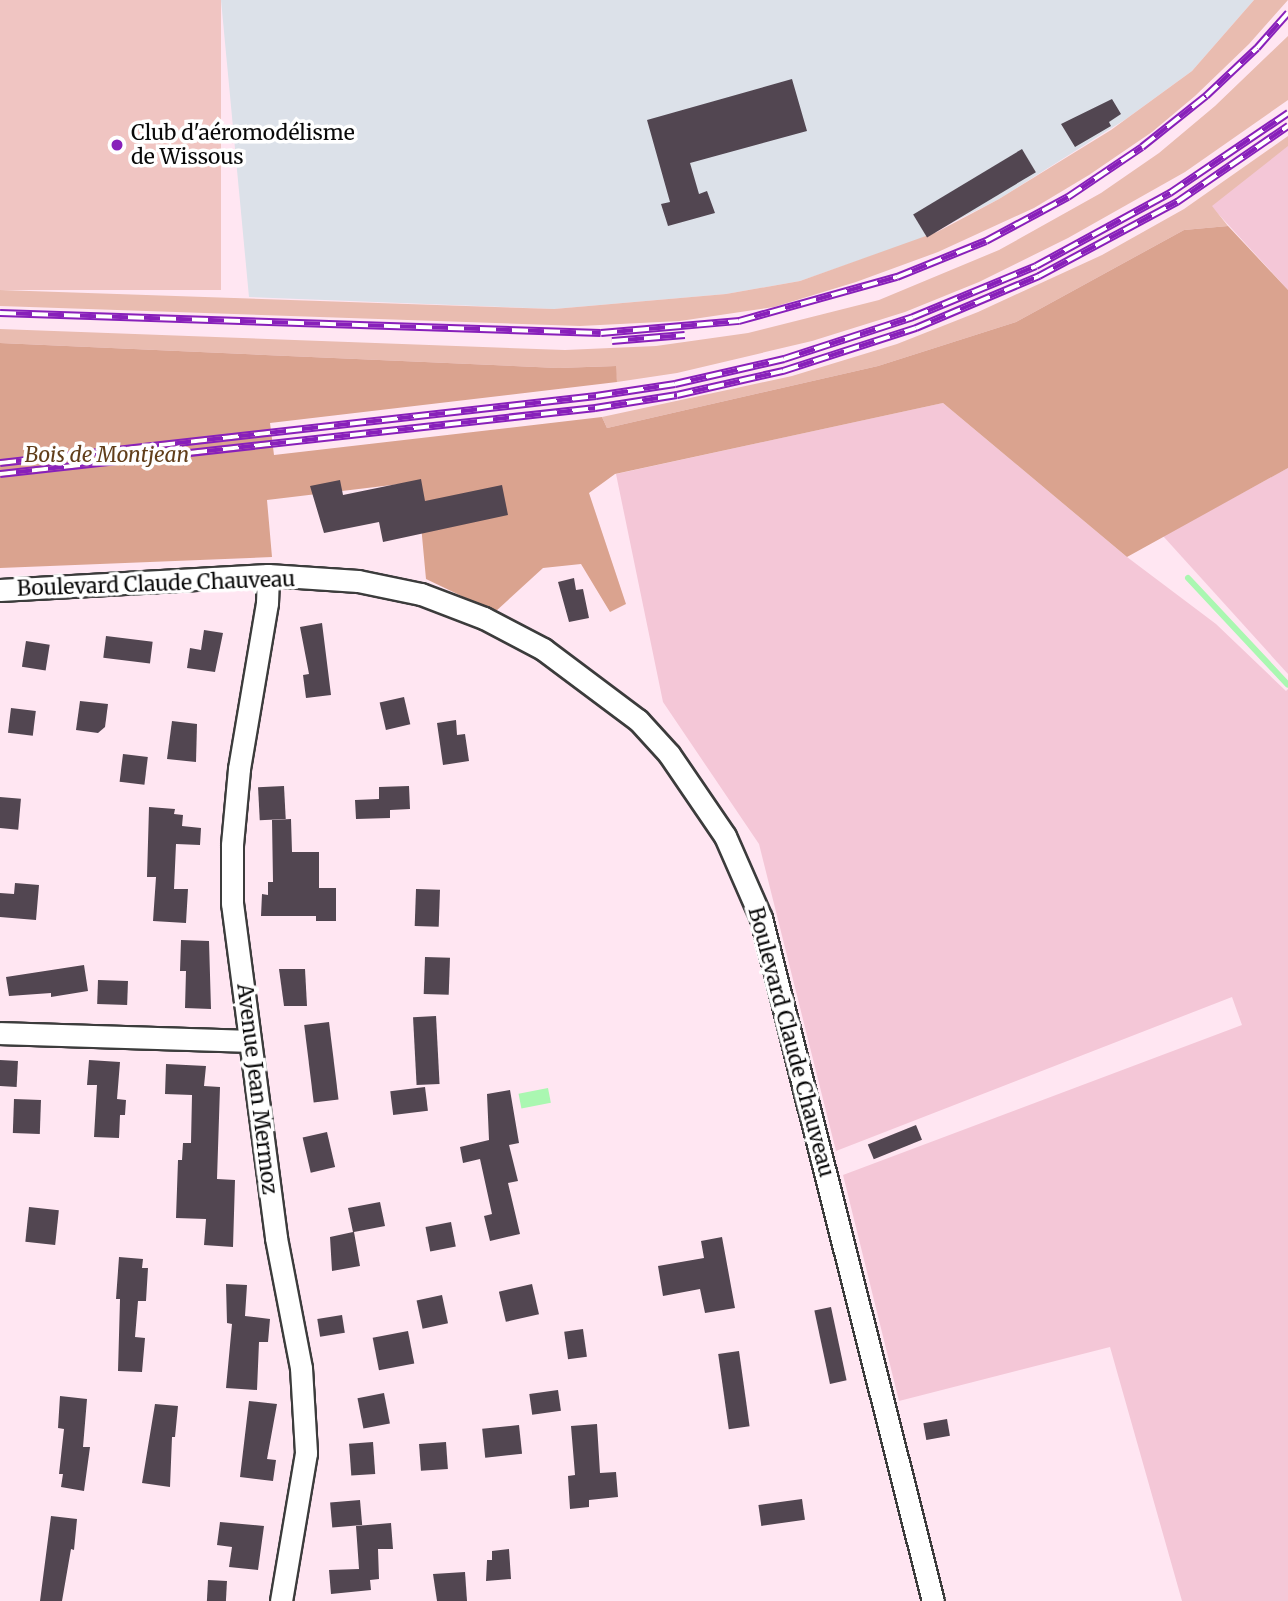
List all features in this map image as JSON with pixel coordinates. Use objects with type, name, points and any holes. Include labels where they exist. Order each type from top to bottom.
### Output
[{"type":"street","name":"Boulevard Claude Chauveau","points":[[0,590],[268,575],[358,581],[421,594],[484,618],[544,649],[638,720],[669,754],[726,836],[761,918],[933,1601]]},
{"type":"street","name":"Avenue Jean Mermoz","points":[[268,575],[267,603],[239,769],[232,845],[232,903],[276,1238],[301,1368],[306,1453],[281,1601]]},
{"type":"street","points":[[0,1033],[250,1041]]},
{"type":"shaded area","name":"Club d'aéromodélisme de Wissous","points":[[0,0],[221,0],[221,290],[0,290]]},
{"type":"shaded area","points":[[221,0],[1254,0],[1192,71],[1126,119],[999,199],[920,239],[800,281],[726,294],[554,309],[249,297]]},
{"type":"shaded area","points":[[1254,0],[1288,0],[1249,44],[1195,96],[1152,132],[1089,175],[1034,208],[938,252],[856,282],[774,307],[680,321],[580,326],[0,306],[0,290],[554,309],[726,294],[800,281],[937,232],[999,199],[1111,130],[1192,71]]},
{"type":"shaded area","points":[[1288,36],[1288,100],[1185,172],[1068,238],[979,282],[905,312],[812,341],[677,373],[617,382],[615,366],[558,368],[0,343],[0,329],[565,350],[656,346],[748,333],[879,300],[999,250],[1101,193],[1159,153],[1215,106]]},
{"type":"shaded area","points":[[1288,136],[1288,146],[1212,206],[1228,226],[1184,230],[1016,322],[878,366],[607,428],[602,417],[792,376],[897,344],[978,312],[1102,255],[1184,209]]},
{"type":"shaded area","points":[[1288,143],[1288,290],[1211,206]]},
{"type":"shaded area","points":[[943,403],[1127,557],[1216,624],[1286,691],[1288,689],[1288,1601],[1182,1601],[1110,1347],[899,1401],[843,1175],[1242,1025],[1232,997],[836,1151],[759,844],[663,702],[616,474]]},
{"type":"shaded area","points":[[1288,468],[1288,674],[1163,536]]},
{"type":"shaded area","points":[[548,1088],[551,1103],[521,1108],[519,1094]]},
{"type":"green space","name":"Bois de Montjean","points":[[1228,226],[1288,290],[1288,468],[1127,557],[943,403],[615,474],[589,493],[626,604],[610,612],[581,564],[543,568],[495,612],[426,579],[417,482],[267,500],[272,557],[0,568],[0,343],[558,368],[616,366],[617,382],[270,423],[274,455],[602,417],[607,428],[878,366],[1016,322],[1184,230]]},
{"type":"building","points":[[792,79],[807,131],[690,163],[699,194],[707,191],[715,213],[668,226],[661,204],[670,202],[647,120]]},
{"type":"building","points":[[1112,99],[1121,114],[1109,122],[1111,126],[1075,147],[1061,124]]},
{"type":"building","points":[[1022,149],[1036,172],[927,238],[913,214]]},
{"type":"building","points":[[421,479],[425,501],[502,485],[508,515],[383,542],[379,522],[324,533],[310,486],[340,480],[343,495]]},
{"type":"building","points":[[574,578],[576,590],[583,589],[589,618],[569,622],[558,582]]},
{"type":"building","points":[[322,623],[331,695],[306,698],[303,675],[309,674],[300,627]]},
{"type":"building","points":[[204,630],[223,633],[215,672],[187,668],[190,648],[201,650]]},
{"type":"building","points":[[106,636],[153,642],[150,664],[103,658]]},
{"type":"building","points":[[26,641],[50,645],[46,670],[22,667]]},
{"type":"building","points":[[404,697],[410,724],[386,730],[380,703]]},
{"type":"building","points":[[80,701],[108,704],[105,727],[98,733],[76,730]]},
{"type":"building","points":[[11,708],[36,711],[33,736],[8,733]]},
{"type":"building","points":[[456,720],[457,735],[465,734],[469,761],[443,765],[437,723]]},
{"type":"building","points":[[172,721],[197,724],[196,762],[167,759]]},
{"type":"building","points":[[123,754],[148,757],[144,785],[120,782]]},
{"type":"building","points":[[284,786],[286,819],[260,820],[258,787]]},
{"type":"building","points":[[409,786],[410,809],[390,810],[390,818],[356,819],[355,800],[379,799],[379,787]]},
{"type":"building","points":[[0,797],[21,799],[18,830],[0,828]]},
{"type":"building","points":[[149,807],[175,809],[174,814],[183,815],[182,826],[201,828],[200,845],[176,844],[174,889],[188,889],[186,923],[153,921],[156,877],[147,877]]},
{"type":"building","points":[[291,819],[292,852],[319,852],[319,888],[336,888],[336,921],[316,921],[316,916],[261,916],[262,894],[268,895],[268,882],[273,882],[272,820]]},
{"type":"building","points":[[15,883],[39,885],[36,920],[0,917],[0,893],[14,894]]},
{"type":"building","points":[[416,889],[440,890],[439,927],[415,926]]},
{"type":"building","points":[[181,940],[209,941],[211,1009],[185,1008],[186,971],[180,971]]},
{"type":"building","points":[[425,957],[450,958],[449,995],[424,994]]},
{"type":"building","points":[[84,965],[88,991],[51,997],[51,993],[9,996],[6,977]]},
{"type":"building","points":[[279,969],[305,969],[307,1006],[284,1006]]},
{"type":"building","points":[[98,980],[128,981],[127,1005],[97,1004]]},
{"type":"building","points":[[436,1016],[440,1084],[417,1085],[413,1017]]},
{"type":"building","points":[[329,1022],[339,1099],[314,1102],[304,1025]]},
{"type":"building","points":[[0,1060],[18,1061],[17,1087],[0,1086]]},
{"type":"building","points":[[89,1060],[120,1062],[117,1099],[126,1100],[125,1115],[120,1115],[119,1138],[94,1137],[97,1085],[87,1085]]},
{"type":"building","points":[[166,1064],[206,1066],[204,1086],[220,1087],[217,1179],[235,1180],[233,1247],[204,1245],[206,1219],[176,1218],[178,1160],[182,1160],[183,1143],[191,1143],[192,1095],[165,1094]]},
{"type":"building","points":[[425,1087],[428,1111],[393,1115],[390,1091]]},
{"type":"building","points":[[510,1090],[519,1143],[509,1145],[518,1181],[508,1183],[520,1234],[490,1241],[484,1216],[492,1214],[480,1159],[463,1163],[460,1147],[489,1140],[487,1094]]},
{"type":"building","points":[[14,1099],[41,1100],[40,1134],[13,1133]]},
{"type":"building","points":[[916,1125],[922,1140],[874,1159],[868,1144]]},
{"type":"building","points":[[327,1132],[335,1167],[311,1173],[303,1138]]},
{"type":"building","points":[[380,1202],[385,1226],[354,1232],[360,1266],[332,1271],[330,1237],[353,1232],[348,1208]]},
{"type":"building","points":[[29,1207],[59,1210],[55,1245],[25,1242]]},
{"type":"building","points":[[451,1222],[456,1247],[430,1252],[425,1227]]},
{"type":"building","points":[[722,1237],[735,1308],[705,1313],[700,1289],[663,1296],[658,1266],[704,1258],[701,1241]]},
{"type":"building","points":[[119,1257],[143,1259],[142,1268],[148,1268],[146,1301],[138,1301],[135,1337],[145,1338],[142,1372],[118,1371],[120,1299],[116,1299]]},
{"type":"building","points":[[226,1284],[247,1285],[245,1316],[270,1319],[268,1342],[259,1342],[257,1390],[226,1388],[232,1324],[227,1323]]},
{"type":"building","points":[[532,1284],[539,1314],[506,1322],[499,1292]]},
{"type":"building","points":[[442,1295],[448,1323],[423,1329],[417,1300]]},
{"type":"building","points":[[831,1307],[847,1380],[830,1384],[814,1311]]},
{"type":"building","points":[[342,1315],[345,1333],[320,1337],[317,1319]]},
{"type":"building","points":[[583,1329],[587,1357],[568,1359],[564,1332]]},
{"type":"building","points":[[408,1331],[414,1363],[379,1370],[373,1338]]},
{"type":"building","points":[[739,1351],[750,1426],[729,1429],[718,1354]]},
{"type":"building","points":[[558,1390],[561,1411],[532,1415],[529,1394]]},
{"type":"building","points":[[384,1393],[390,1423],[363,1429],[357,1398]]},
{"type":"building","points":[[60,1396],[87,1399],[83,1447],[90,1447],[84,1491],[61,1487],[63,1474],[59,1474],[64,1429],[58,1428]]},
{"type":"building","points":[[249,1401],[277,1404],[267,1459],[276,1460],[273,1481],[240,1477]]},
{"type":"building","points":[[155,1404],[178,1406],[175,1437],[172,1437],[170,1487],[142,1483]]},
{"type":"building","points":[[947,1419],[950,1436],[926,1440],[923,1423]]},
{"type":"building","points":[[597,1424],[600,1473],[616,1472],[618,1497],[589,1500],[589,1507],[570,1509],[568,1476],[575,1475],[571,1426]]},
{"type":"building","points":[[519,1425],[522,1454],[485,1458],[482,1429]]},
{"type":"building","points":[[373,1442],[375,1474],[351,1476],[349,1444]]},
{"type":"building","points":[[446,1442],[448,1469],[421,1471],[419,1444]]},
{"type":"building","points":[[802,1499],[805,1520],[761,1526],[758,1505]]},
{"type":"building","points":[[360,1500],[362,1525],[332,1528],[330,1503]]},
{"type":"building","points":[[51,1516],[77,1519],[74,1550],[71,1549],[62,1601],[40,1601]]},
{"type":"building","points":[[220,1522],[264,1526],[258,1570],[229,1567],[232,1547],[217,1545]]},
{"type":"building","points":[[391,1523],[393,1549],[378,1549],[379,1579],[370,1580],[371,1590],[331,1594],[329,1570],[359,1569],[356,1526]]},
{"type":"building","points":[[509,1549],[511,1579],[486,1581],[487,1560],[492,1560],[492,1551]]},
{"type":"building","points":[[465,1572],[467,1601],[437,1601],[433,1574]]},
{"type":"building","points":[[208,1580],[227,1581],[226,1601],[207,1601]]},
{"type":"waterway","points":[[1188,578],[1288,685]]},
{"type":"railway","points":[[0,313],[601,333],[739,321],[897,277],[986,241],[1068,197],[1142,147],[1206,96],[1257,48],[1288,13]]},
{"type":"railway","points":[[0,463],[596,396],[675,384],[784,359],[913,317],[1036,266],[1170,193],[1288,113]]},
{"type":"railway","points":[[0,474],[595,408],[677,395],[783,371],[916,328],[1039,276],[1177,202],[1288,126]]},
{"type":"railway","points":[[612,341],[685,335]]},
{"type":"place","name":"Club d'aéromodélisme de Wissous","points":[[117,145]]}]
